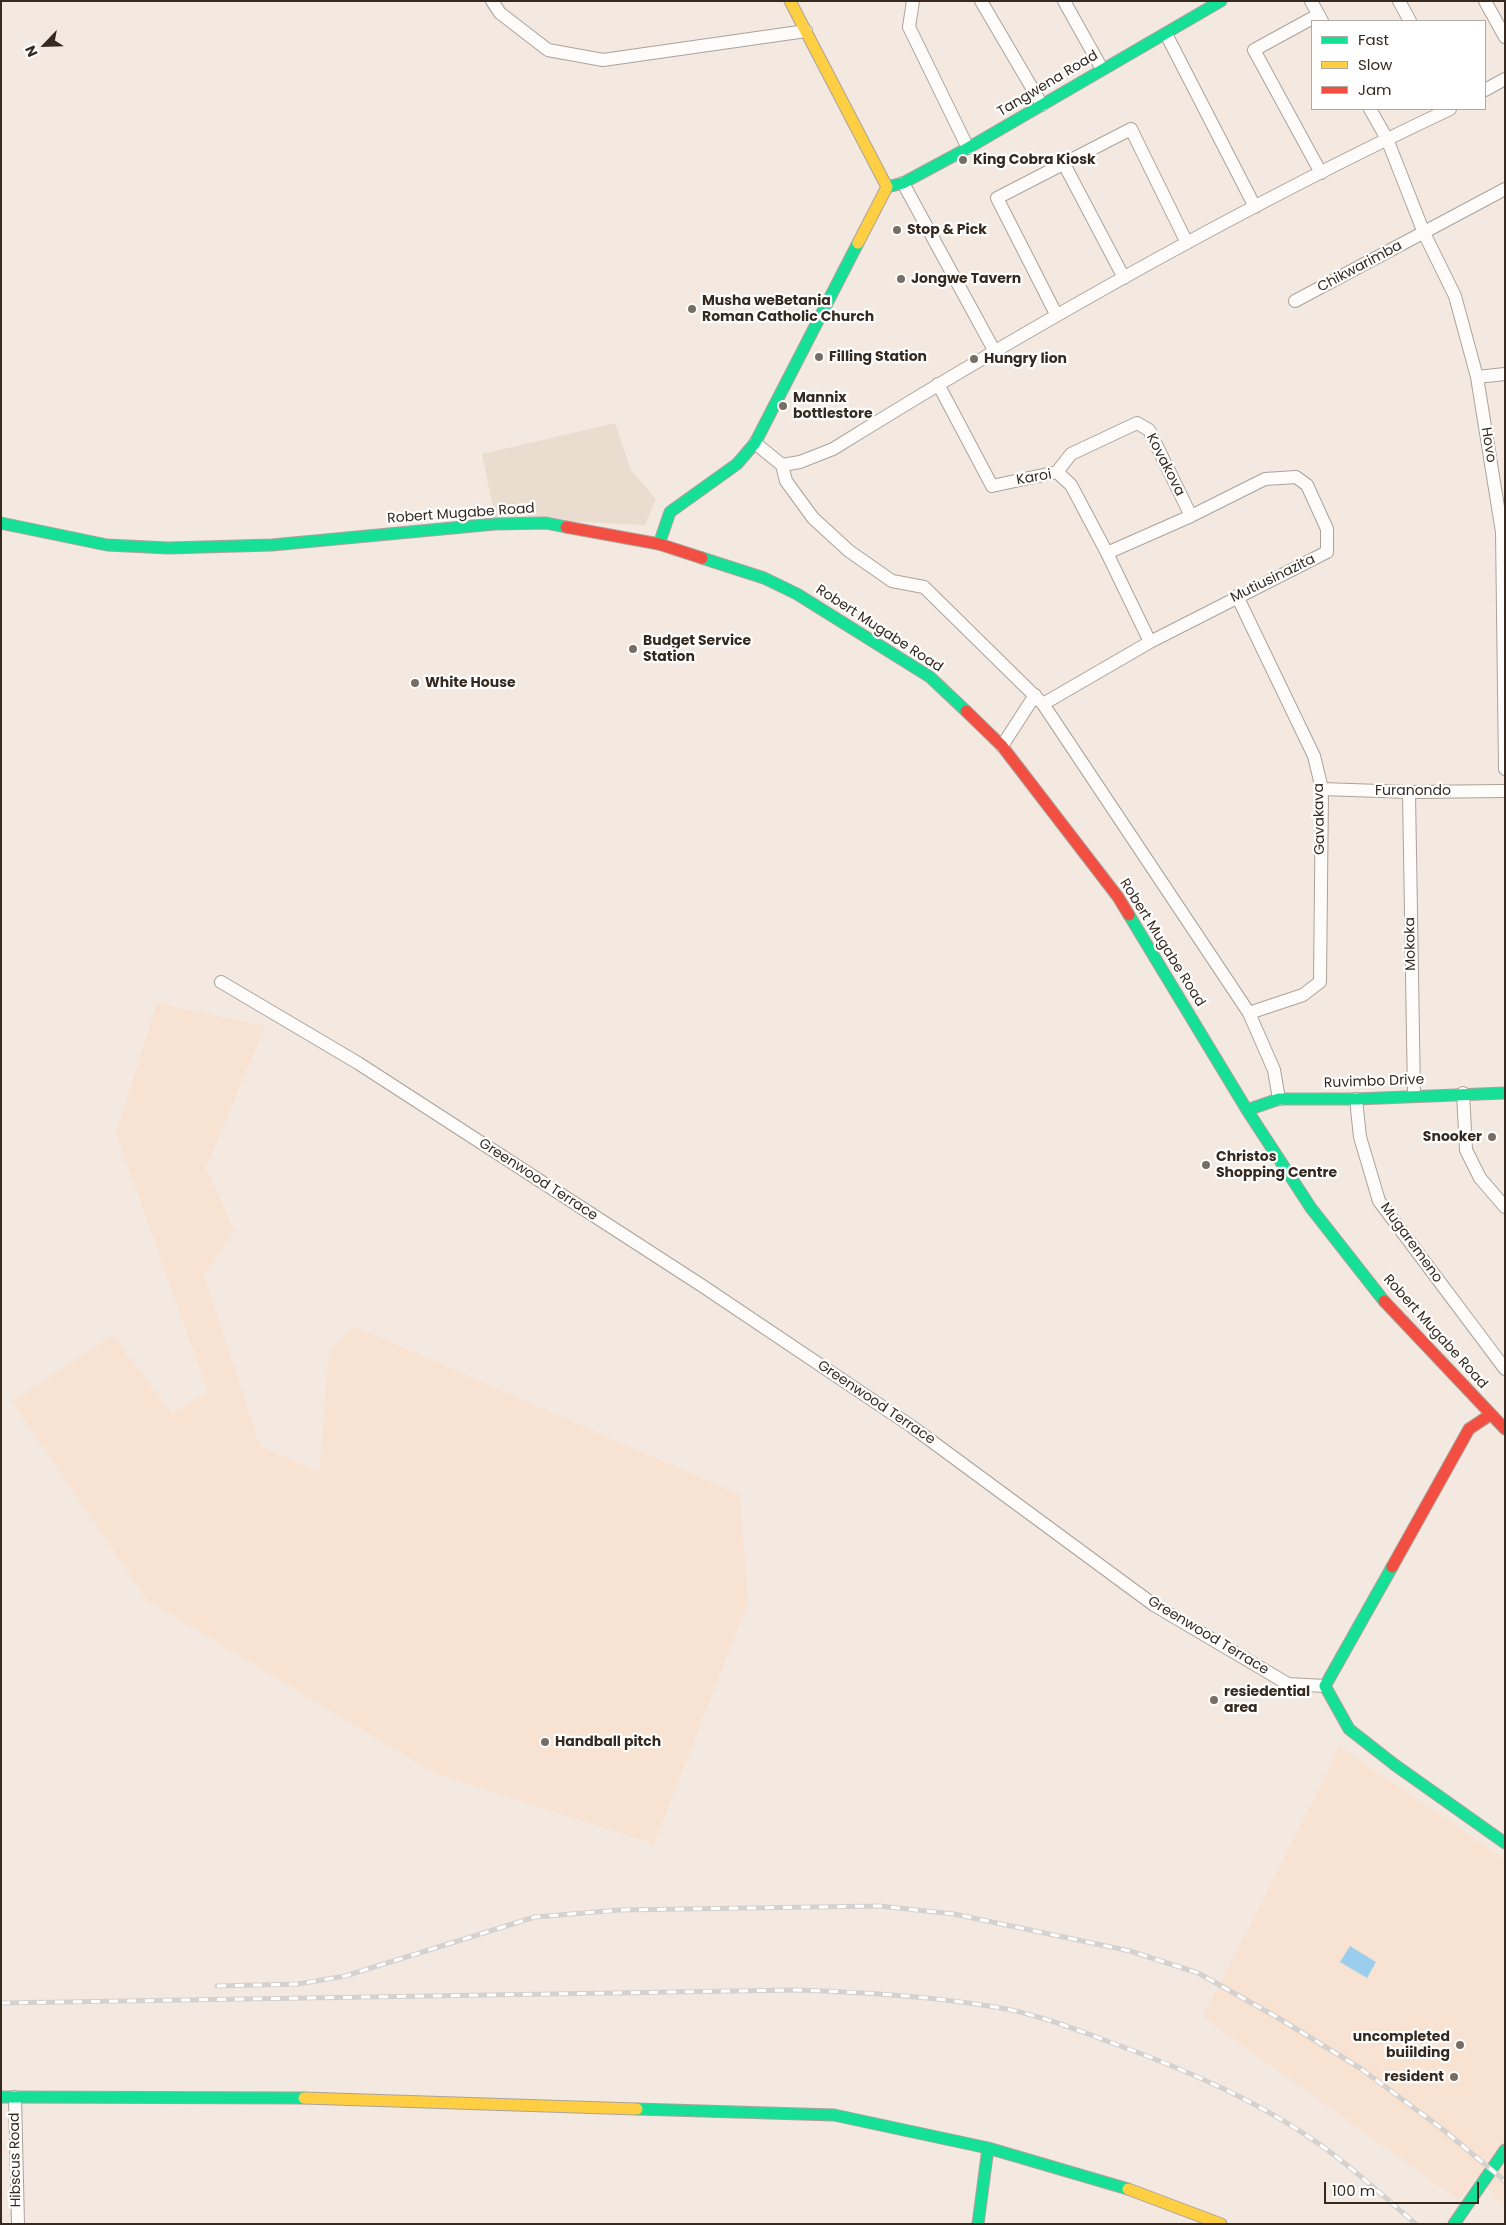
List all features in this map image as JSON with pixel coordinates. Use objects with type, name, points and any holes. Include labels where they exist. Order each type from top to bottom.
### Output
[{"type":"street","points":[[492,1],[500,12],[548,50],[603,60],[806,31]]},
{"type":"street","points":[[659,544],[670,512],[737,464],[755,444],[887,187],[790,1]]},
{"type":"street","points":[[912,1],[908,27],[968,148]]},
{"type":"street","points":[[981,1],[1042,105]]},
{"type":"street","points":[[1064,1],[1102,69]]},
{"type":"street","name":"Tangwena Road","points":[[887,187],[903,182],[968,148],[1221,1]]},
{"type":"street","points":[[1311,1],[1320,18]]},
{"type":"street","points":[[1399,1],[1409,20]]},
{"type":"street","points":[[1485,1],[1505,38]]},
{"type":"street","points":[[1311,22],[1254,50],[1321,173]]},
{"type":"street","points":[[1166,34],[1255,207]]},
{"type":"street","points":[[1486,89],[1505,79]]},
{"type":"street","name":"Hovo","points":[[1371,110],[1386,139],[1424,233],[1455,296],[1478,377],[1502,532],[1505,769]]},
{"type":"street","points":[[782,465],[800,462],[834,449],[938,384],[995,352],[1056,314],[1187,242],[1386,139],[1448,110]]},
{"type":"street","points":[[1056,314],[997,198],[1131,129],[1187,242]]},
{"type":"street","points":[[1064,164],[1124,278]]},
{"type":"street","points":[[903,182],[995,352]]},
{"type":"street","name":"Chikwarimba","points":[[1295,301],[1505,189]]},
{"type":"street","points":[[1478,377],[1505,374]]},
{"type":"street","name":"Karoi","points":[[938,384],[992,486],[1057,472],[1071,485],[1107,553],[1150,642]]},
{"type":"street","name":"Kovakova","points":[[1057,472],[1071,454],[1137,423],[1148,430],[1191,516]]},
{"type":"street","points":[[755,444],[782,465],[786,481],[813,518],[834,538],[849,551],[892,581],[924,587],[1039,699],[1249,1013],[1274,1070],[1279,1099]]},
{"type":"street","name":"Mutiusinazita","points":[[1039,699],[1237,596],[1327,552],[1327,529],[1307,485],[1296,477],[1265,480],[1191,516],[1107,553]]},
{"type":"street","name":"Robert Mugabe Road","points":[[1,523],[107,545],[168,548],[272,545],[495,524],[546,523],[659,544],[764,578],[797,594],[930,677],[1002,746],[1118,897],[1246,1110],[1311,1208],[1390,1309],[1505,1429]]},
{"type":"street","name":"Gavakava","points":[[1237,596],[1314,756],[1322,789],[1320,982],[1303,995],[1249,1013]]},
{"type":"street","points":[[1002,746],[1017,720],[1039,699]]},
{"type":"street","name":"Furanondo","points":[[1322,789],[1409,792],[1505,791]]},
{"type":"street","name":"Mokoka","points":[[1409,792],[1414,1096]]},
{"type":"street","name":"Greenwood Terrace","points":[[222,982],[358,1063],[912,1426],[1154,1605],[1288,1684],[1325,1686]]},
{"type":"street","name":"Ruvimbo Drive","points":[[1246,1110],[1279,1099],[1356,1099],[1505,1092]]},
{"type":"street","points":[[1463,1093],[1466,1150],[1480,1178],[1505,1207]]},
{"type":"street","name":"Mugaremeno","points":[[1356,1099],[1360,1137],[1379,1202],[1505,1369]]},
{"type":"street","points":[[1490,1415],[1470,1429],[1325,1686],[1349,1729],[1394,1765],[1505,1843]]},
{"type":"street","name":"Hibscus Road","points":[[15,2096],[18,2224]]},
{"type":"street","points":[[1,2097],[290,2098],[834,2115],[988,2148],[1148,2195],[1221,2224]]},
{"type":"street","points":[[978,2224],[988,2148]]},
{"type":"street","points":[[1454,2224],[1505,2150]]},
{"type":"shaded area","points":[[615,423],[631,470],[656,499],[645,525],[495,518],[482,454]]},
{"type":"shaded area","points":[[157,1003],[265,1026],[206,1168],[234,1230],[204,1276],[260,1446],[319,1472],[329,1353],[354,1326],[740,1495],[748,1602],[654,1844],[434,1773],[147,1600],[12,1402],[113,1335],[172,1414],[208,1392],[116,1133]]},
{"type":"shaded area","points":[[1340,1747],[1505,1859],[1505,2205],[1476,2177],[1459,2200],[1203,2017]]},
{"type":"water","points":[[1350,1946],[1376,1962],[1367,1978],[1340,1962]]},
{"type":"railway","points":[[217,1986],[298,1984],[345,1976],[535,1917],[620,1910],[879,1906],[954,1914],[1130,1951],[1198,1973],[1275,2016],[1360,2068],[1441,2128],[1505,2181]]},
{"type":"railway","points":[[1,2003],[795,1990],[895,1995],[995,2007],[1023,2013],[1079,2031],[1137,2052],[1227,2090],[1284,2121],[1312,2139],[1368,2182],[1416,2224]]},
{"type":"traffic: fast","points":[[887,187],[903,183],[968,148],[1221,1]]},
{"type":"traffic: fast","points":[[659,544],[670,512],[737,464],[755,443],[858,243]]},
{"type":"traffic: fast","points":[[1,523],[107,545],[168,548],[272,545],[495,524],[546,523],[566,527]]},
{"type":"traffic: fast","points":[[702,558],[764,578],[797,594],[930,677],[966,711]]},
{"type":"traffic: fast","points":[[1129,915],[1247,1110],[1311,1208],[1384,1301]]},
{"type":"traffic: fast","points":[[1247,1110],[1279,1099],[1356,1099],[1505,1093]]},
{"type":"traffic: fast","points":[[1392,1567],[1325,1686],[1349,1729],[1395,1765],[1505,1843]]},
{"type":"traffic: fast","points":[[1,2097],[304,2098]]},
{"type":"traffic: fast","points":[[637,2109],[834,2115],[988,2148],[1128,2189]]},
{"type":"traffic: fast","points":[[978,2224],[988,2148]]},
{"type":"traffic: fast","points":[[1454,2224],[1505,2150]]},
{"type":"traffic: slow","points":[[790,1],[887,187],[858,243]]},
{"type":"traffic: slow","points":[[304,2098],[637,2109]]},
{"type":"traffic: slow","points":[[1128,2189],[1221,2224]]},
{"type":"traffic: jam","points":[[566,527],[659,544],[702,558]]},
{"type":"traffic: jam","points":[[966,711],[1002,746],[1118,897],[1129,915]]},
{"type":"traffic: jam","points":[[1384,1301],[1505,1429]]},
{"type":"traffic: jam","points":[[1392,1567],[1469,1429],[1490,1415]]},
{"type":"place","name":"King Cobra Kiosk","points":[[963,160]]},
{"type":"place","name":"Stop & Pick","points":[[897,230]]},
{"type":"place","name":"Jongwe Tavern","points":[[901,279]]},
{"type":"place","name":"Musha weBetania Roman Catholic Church","points":[[692,309]]},
{"type":"place","name":"Filling Station","points":[[819,357]]},
{"type":"place","name":"Hungry lion","points":[[974,359]]},
{"type":"place","name":"Mannix bottlestore","points":[[783,406]]},
{"type":"place","name":"Budget Service Station","points":[[633,649]]},
{"type":"place","name":"White House","points":[[415,683]]},
{"type":"place","name":"Snooker","points":[[1492,1137]]},
{"type":"place","name":"Christos Shopping Centre","points":[[1206,1165]]},
{"type":"place","name":"resiedential area","points":[[1214,1700]]},
{"type":"place","name":"Handball pitch","points":[[545,1742]]},
{"type":"place","name":"uncompleted buiilding","points":[[1460,2045]]},
{"type":"place","name":"resident","points":[[1454,2077]]}]
